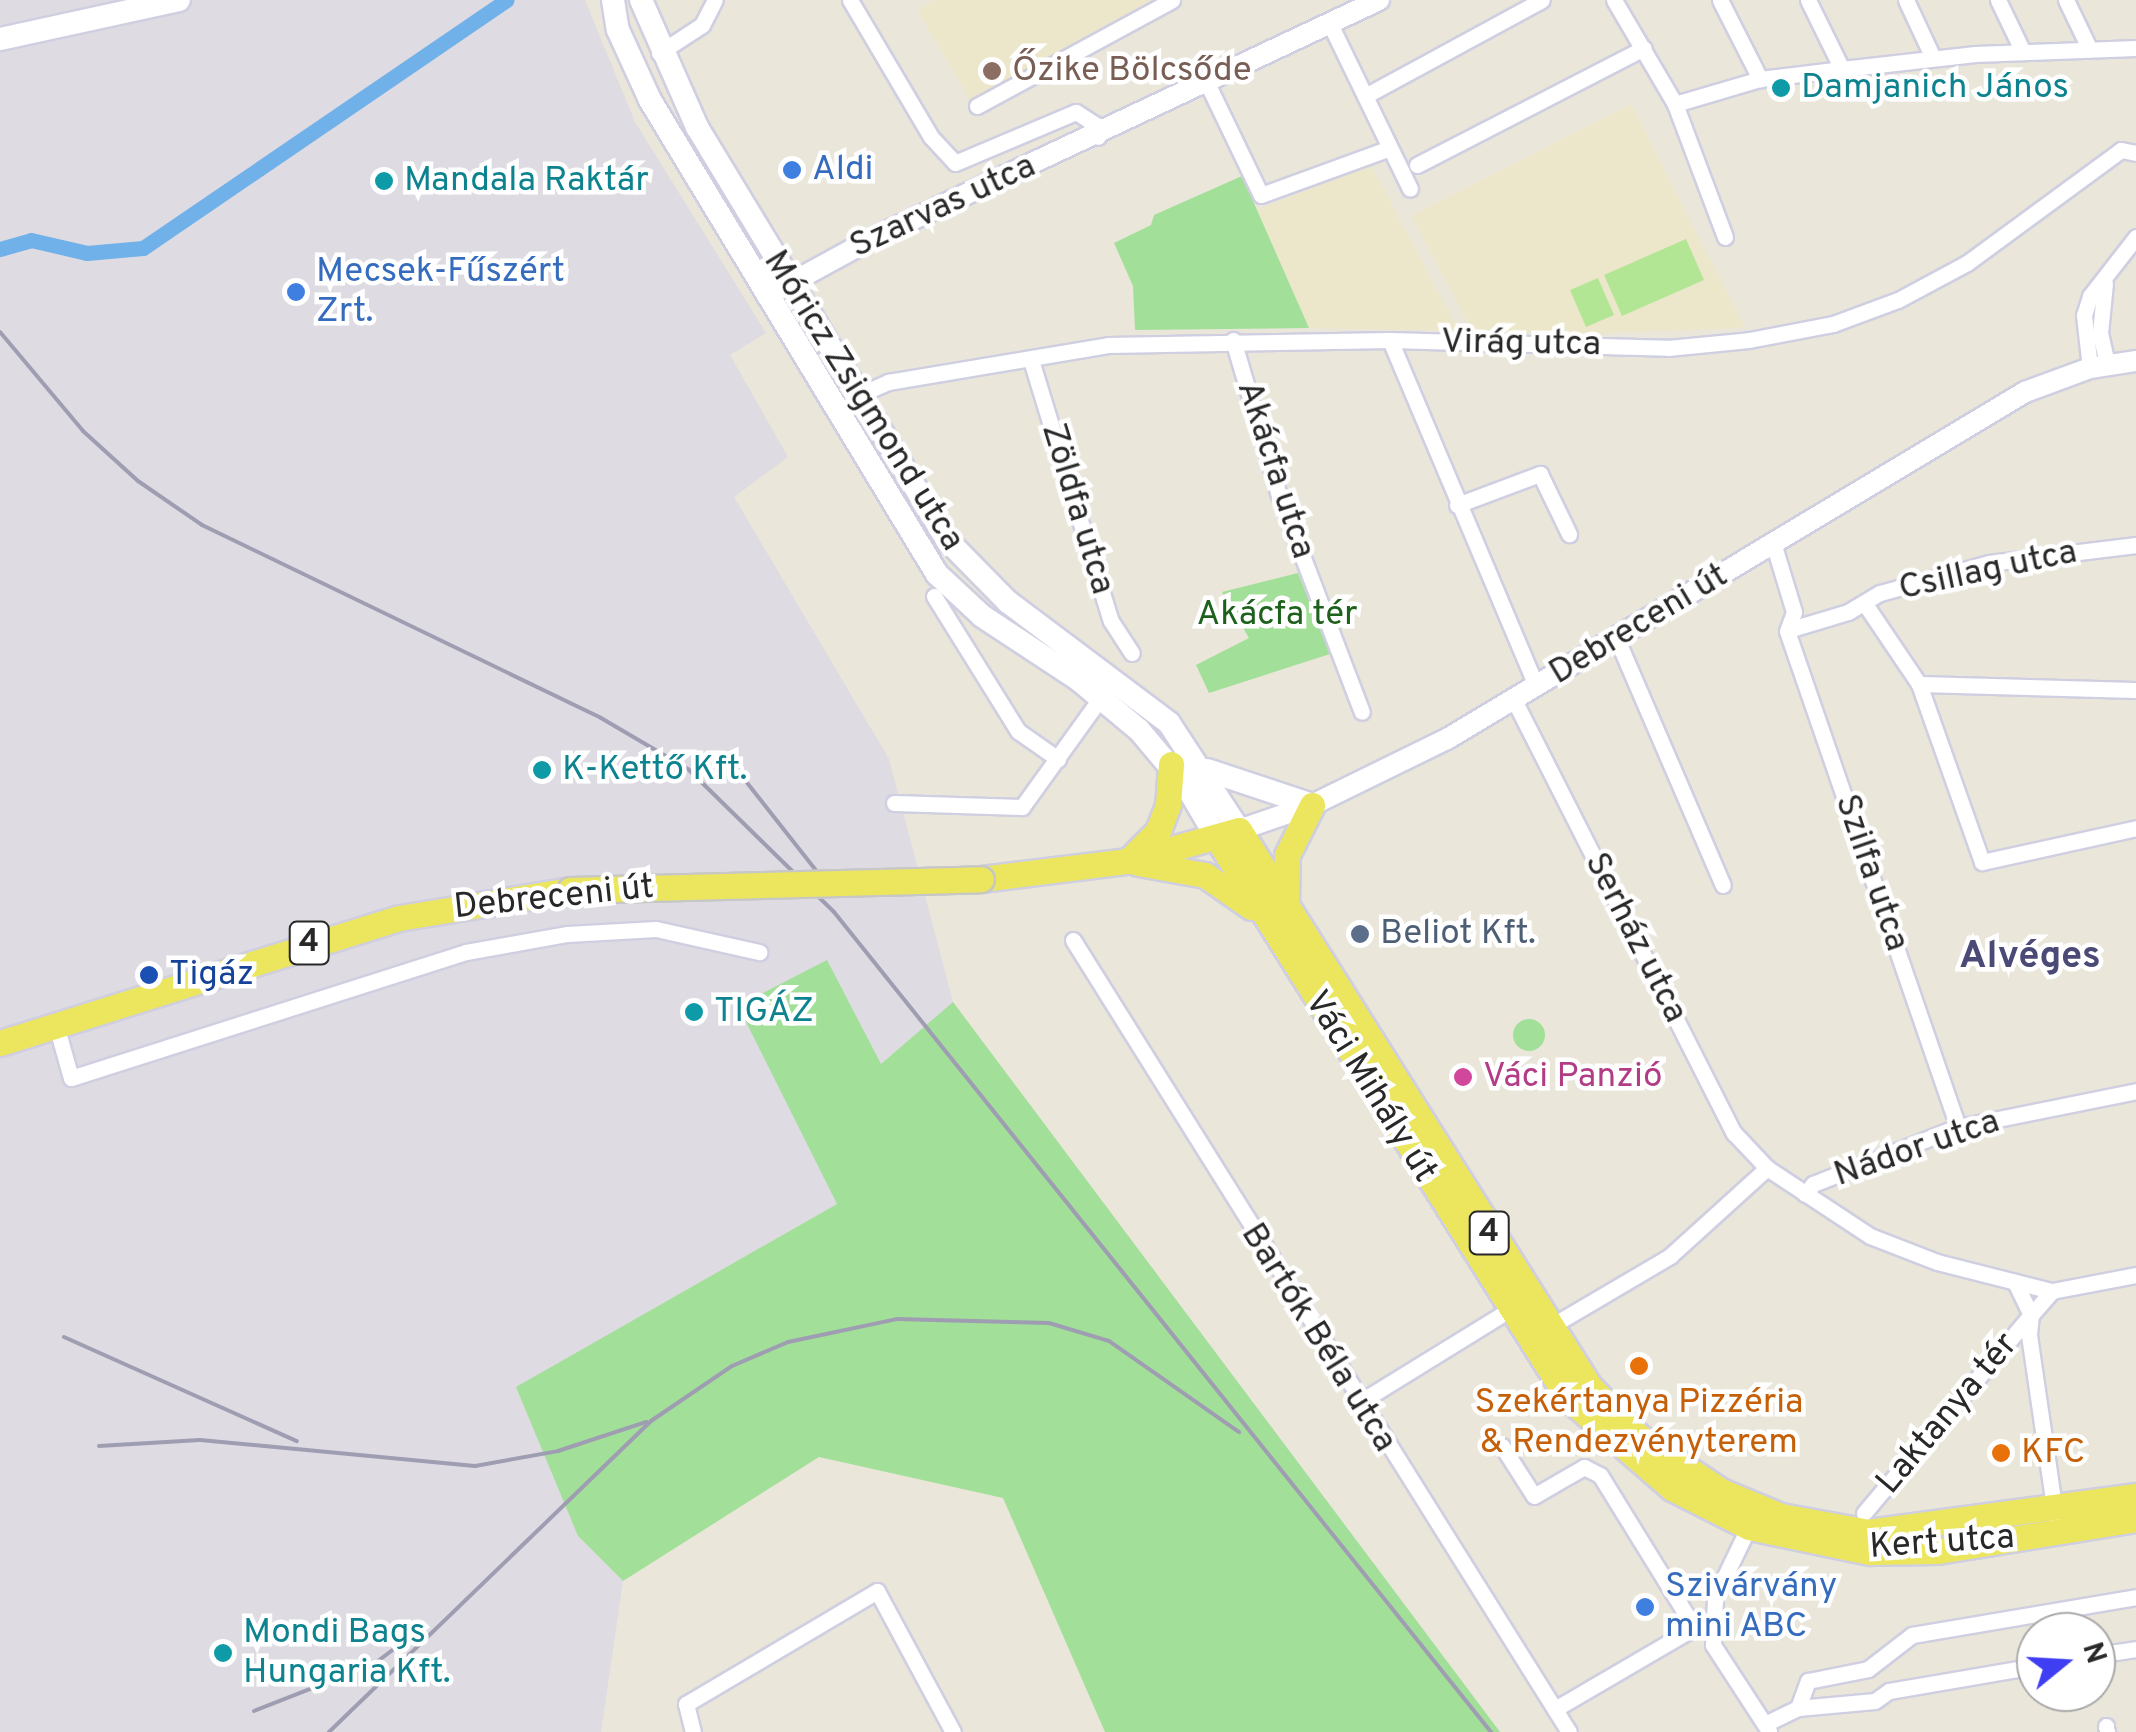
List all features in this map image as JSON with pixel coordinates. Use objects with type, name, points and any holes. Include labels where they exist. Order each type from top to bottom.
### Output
[{"type":"main road","points":[[0,39],[179,0]]},
{"type":"main road","name":"Móricz Zsigmond utca","points":[[613,0],[632,66],[937,574],[982,616],[1101,697],[1171,764],[1228,834]]},
{"type":"main road","name":"Móricz Zsigmond utca","points":[[641,0],[659,53],[919,499],[962,560],[1008,602],[1136,692],[1205,769],[1228,834]]},
{"type":"main road","points":[[1128,861],[1158,831],[1168,806],[1171,764]]},
{"type":"main road","points":[[1205,769],[1312,806],[1287,855],[1276,915]]},
{"type":"main road","name":"Debreceni út","points":[[0,1043],[400,918],[570,890],[981,879],[1128,861],[1228,834]]},
{"type":"main road","name":"Váci Mihály út","points":[[1228,834],[1510,1310],[1568,1398],[1616,1446],[1672,1488],[1754,1517]]},
{"type":"main road","name":"Debreceni út","points":[[1128,861],[1206,875],[1276,915]]},
{"type":"main road","name":"Váci Mihály út","points":[[1276,915],[1589,1386],[1638,1436],[1754,1517]]},
{"type":"main road","name":"Kert utca","points":[[2056,1521],[2136,1496]]},
{"type":"main road","name":"Kert utca","points":[[1754,1517],[1868,1532],[2136,1519]]},
{"type":"street","points":[[659,53],[702,25],[715,0]]},
{"type":"street","name":"Szarvas utca","points":[[850,0],[931,137],[955,163],[1076,112],[1096,125],[1098,137]]},
{"type":"street","points":[[977,106],[1172,0]]},
{"type":"street","name":"Szarvas utca","points":[[767,296],[1379,0]]},
{"type":"street","points":[[1365,96],[1542,0]]},
{"type":"street","points":[[1614,0],[1675,104],[1726,237]]},
{"type":"street","points":[[1720,0],[1760,79]]},
{"type":"street","points":[[1808,0],[1842,69]]},
{"type":"street","points":[[1906,0],[1932,58]]},
{"type":"street","points":[[1998,0],[2023,52]]},
{"type":"street","points":[[2066,0],[2090,50]]},
{"type":"street","points":[[1330,24],[1410,189]]},
{"type":"street","points":[[1417,164],[1644,48]]},
{"type":"street","points":[[1675,104],[1760,79],[1932,58],[2136,48]]},
{"type":"street","points":[[1208,85],[1260,195],[1390,148]]},
{"type":"street","name":"Virág utca","points":[[860,394],[888,382],[1108,344],[1390,340],[1668,348],[1832,324],[1967,263],[2121,150],[2136,152]]},
{"type":"street","points":[[2099,366],[2084,315],[2136,238]]},
{"type":"street","name":"Akácfa utca","points":[[1233,340],[1279,495],[1362,712]]},
{"type":"street","points":[[1390,340],[1536,686]]},
{"type":"street","name":"Zöldfa utca","points":[[1031,360],[1111,621],[1132,654]]},
{"type":"street","name":"Debreceni út","points":[[1228,834],[1312,806],[1514,700],[2025,392],[2099,366],[2136,361]]},
{"type":"street","points":[[1457,505],[1540,474],[1568,534]]},
{"type":"street","name":"Csillag utca","points":[[1792,626],[1865,604],[1880,593],[1988,563],[2136,545]]},
{"type":"street","name":"Szilfa utca","points":[[1770,549],[1958,1127]]},
{"type":"street","name":"Móricz Zsigmond utca","points":[[934,596],[1018,731],[1058,758]]},
{"type":"street","points":[[1865,604],[1918,684],[1982,862],[2136,828]]},
{"type":"street","points":[[1616,637],[1723,886]]},
{"type":"street","points":[[1918,684],[2136,690]]},
{"type":"street","points":[[894,804],[1022,807],[1101,697]]},
{"type":"street","name":"Serház utca","points":[[1514,700],[1734,1133],[1768,1168]]},
{"type":"street","points":[[56,1025],[71,1078],[466,952],[566,934],[656,928],[759,952]]},
{"type":"street","name":"Bartók Béla utca","points":[[1073,940],[1569,1732]]},
{"type":"street","name":"Nádor utca","points":[[1768,1168],[1805,1194],[1814,1184],[1958,1127],[2136,1091]]},
{"type":"street","points":[[1548,1328],[1670,1256],[1768,1168]]},
{"type":"street","points":[[1805,1194],[1870,1236],[2052,1291],[2136,1274]]},
{"type":"street","points":[[2015,1282],[2031,1315]]},
{"type":"street","name":"Laktanya tér","points":[[1864,1513],[2052,1291]]},
{"type":"street","points":[[1360,1402],[1510,1310]]},
{"type":"street","name":"Laktanya tér","points":[[2031,1315],[2056,1521]]},
{"type":"street","points":[[1502,1446],[1534,1496],[1584,1467],[1600,1475],[1692,1624]]},
{"type":"street","points":[[1754,1517],[1711,1621],[1721,1666],[1768,1728],[1798,1708],[1875,1701],[1889,1692],[2016,1670]]},
{"type":"street","points":[[694,1732],[686,1704],[877,1590],[953,1732]]},
{"type":"street","points":[[1798,1708],[1808,1680],[1868,1669],[1912,1636],[2136,1597]]},
{"type":"street","points":[[1555,1709],[1692,1624],[1711,1621]]},
{"type":"street","points":[[1882,1659],[1889,1692]]},
{"type":"shaded area","points":[[0,0],[585,0],[635,122],[766,333],[730,355],[788,457],[734,497],[889,759],[953,1002],[881,1064],[926,1153],[517,1387],[578,1536],[623,1581],[601,1732],[0,1732]]},
{"type":"shaded area","name":"Őzike Bölcsőde","points":[[934,0],[1161,0],[973,104],[917,10]]},
{"type":"shaded area","points":[[1631,104],[1745,328],[1581,334],[1472,330],[1411,216]]},
{"type":"shaded area","points":[[1371,165],[1459,331],[1309,328],[1257,210]]},
{"type":"green space","points":[[1242,176],[1309,328],[1135,330],[1133,286],[1114,243],[1151,225],[1154,215]]},
{"type":"green space","points":[[1686,239],[1704,280],[1622,316],[1604,275]]},
{"type":"green space","points":[[1598,278],[1614,315],[1586,327],[1570,290]]},
{"type":"green space","name":"Akácfa tér","points":[[1298,573],[1330,654],[1209,693],[1196,665],[1249,638],[1222,592]]},
{"type":"green space","points":[[827,960],[881,1064],[953,1002],[1500,1732],[1105,1732],[1003,1498],[819,1457],[623,1581],[578,1536],[516,1387],[837,1204],[738,1006]]},
{"type":"green space","points":[[1529,1019],[1540,1024],[1545,1035],[1540,1046],[1529,1051],[1518,1046],[1513,1035],[1518,1024]]},
{"type":"waterway","points":[[0,249],[31,240],[87,253],[143,248],[506,0]]},
{"type":"railway","points":[[0,332],[83,431],[138,481],[202,525],[601,718],[688,769],[834,912],[1491,1732]]},
{"type":"railway","points":[[726,756],[834,893]]},
{"type":"railway","points":[[329,1732],[651,1421],[732,1366],[788,1342],[897,1319],[1049,1323],[1109,1341],[1239,1432]]},
{"type":"railway","points":[[64,1337],[297,1441]]},
{"type":"railway","points":[[99,1446],[200,1440],[475,1466],[558,1451],[646,1422]]},
{"type":"railway","points":[[254,1711],[374,1664],[415,1633]]},
{"type":"place","name":"Őzike Bölcsőde","points":[[992,71]]},
{"type":"place","name":"Damjanich János","points":[[1781,88]]},
{"type":"place","name":"Aldi","points":[[792,170]]},
{"type":"place","name":"Mandala Raktár","points":[[384,181]]},
{"type":"place","name":"Mecsek-Fűszért Zrt.","points":[[296,292]]},
{"type":"place","name":"K-Kettő Kft.","points":[[542,770]]},
{"type":"place","name":"Beliot Kft.","points":[[1360,934]]},
{"type":"place","name":"Tigáz","points":[[149,975]]},
{"type":"place","name":"TIGÁZ","points":[[694,1012]]},
{"type":"place","name":"Váci Panzió","points":[[1463,1077]]},
{"type":"place","name":"Szekértanya Pizzéria & Rendezvényterem","points":[[1639,1366]]},
{"type":"place","name":"KFC","points":[[2001,1453]]},
{"type":"place","name":"Szivárvány mini ABC","points":[[1645,1607]]},
{"type":"place","name":"Mondi Bags Hungaria Kft.","points":[[223,1653]]},
{"type":"district","name":"Alvéges","points":[[2030,958]]}]
